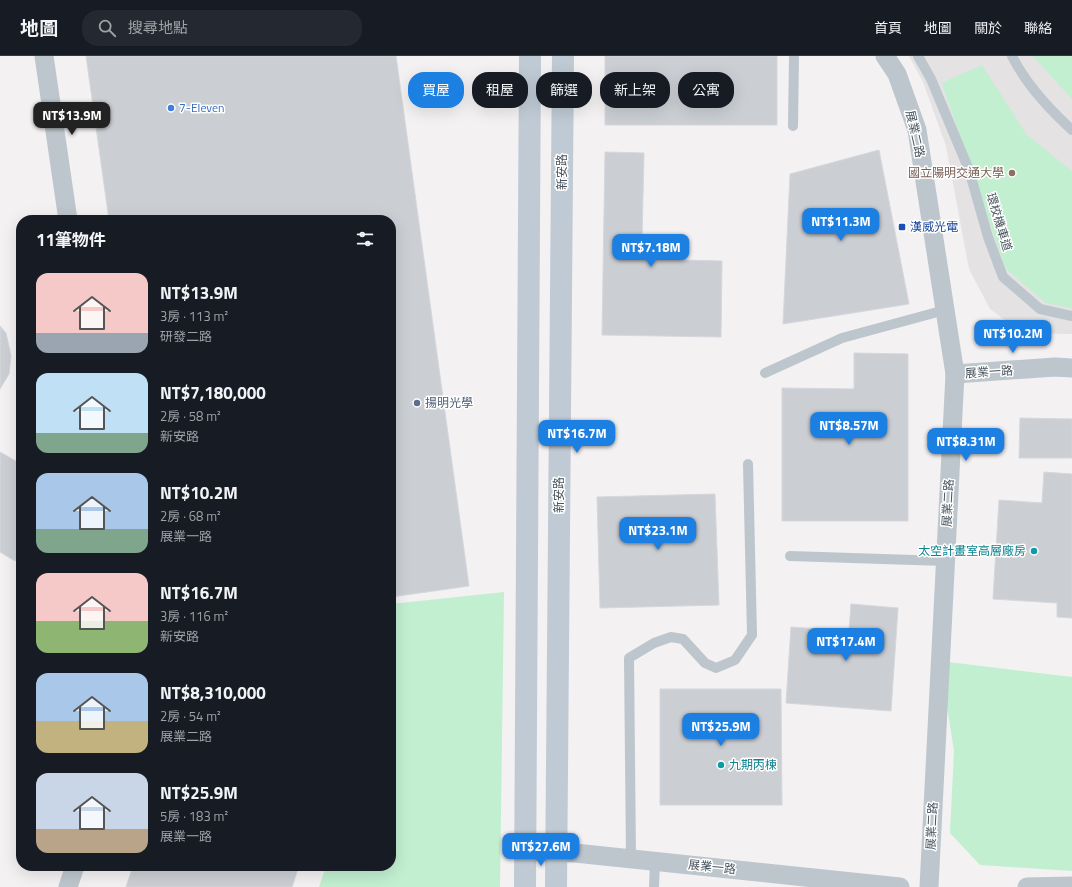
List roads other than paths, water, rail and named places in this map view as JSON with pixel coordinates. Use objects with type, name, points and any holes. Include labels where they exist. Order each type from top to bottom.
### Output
[{"type":"street","points":[[44,56],[67,215]]},
{"type":"street","points":[[525,887],[530,56]]},
{"type":"street","name":"新安路","points":[[556,887],[563,56]]},
{"type":"street","name":"展業二路","points":[[885,56],[897,74],[916,130],[955,374],[928,887]]},
{"type":"street","name":"展業一路","points":[[955,374],[1055,367],[1072,368]]},
{"type":"street","name":"展業一路","points":[[525,851],[556,851],[900,887]]},
{"type":"street","points":[[68,887],[73,871]]},
{"type":"street","points":[[1027,887],[1072,886]]},
{"type":"lane","points":[[794,56],[794,126]]},
{"type":"lane","name":"環校機車道","points":[[918,56],[931,79],[969,170],[988,237],[1003,277],[1040,309],[1072,316]]},
{"type":"lane","points":[[1012,56],[1020,72],[1055,114],[1072,130]]},
{"type":"lane","points":[[765,373],[842,338],[944,310]]},
{"type":"lane","points":[[631,859],[629,658],[654,643],[671,636],[683,639],[705,663],[716,668],[735,660],[752,635],[748,464]]},
{"type":"lane","points":[[790,556],[945,561]]},
{"type":"lane","points":[[654,887],[656,862]]},
{"type":"place","name":"7-Eleven","points":[[171,108]]},
{"type":"place","name":"國立陽明交通大學","points":[[1012,173]]},
{"type":"place","name":"漢威光電","points":[[902,227]]},
{"type":"place","name":"揚明光學","points":[[417,403]]},
{"type":"place","name":"太空計畫室高層廠房","points":[[1034,551]]},
{"type":"place","name":"九期丙棟","points":[[721,765]]}]
